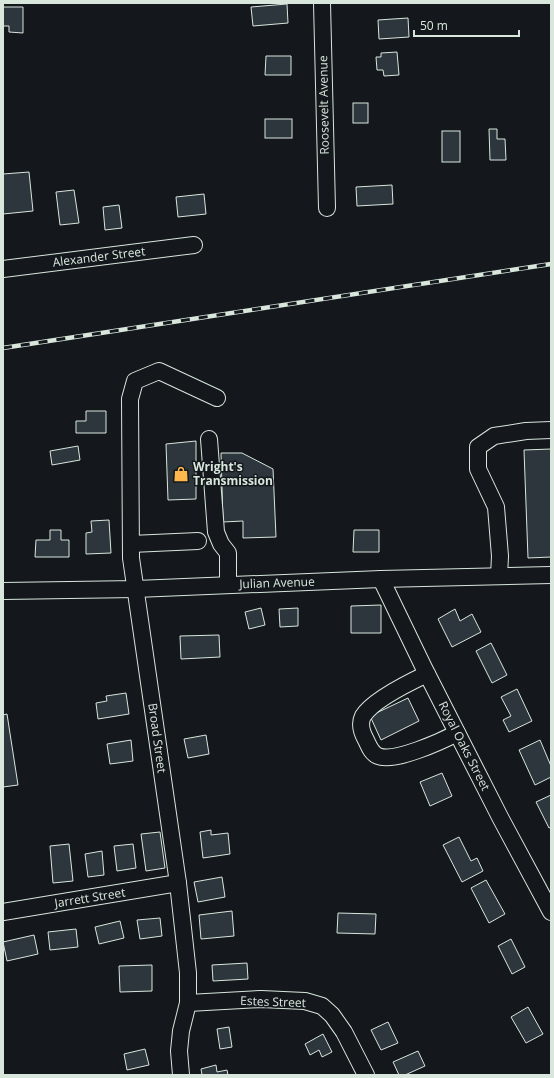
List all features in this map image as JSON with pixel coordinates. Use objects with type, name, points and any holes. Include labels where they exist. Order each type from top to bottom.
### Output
[{"type":"street","name":"Roosevelt Avenue","points":[[322,3],[327,208]]},
{"type":"street","name":"Alexander Street","points":[[3,269],[194,245]]},
{"type":"street","name":"Broad Street","points":[[181,1075],[179,1051],[181,1031],[188,1003],[188,973],[178,883],[131,558],[130,399],[135,381],[159,371],[217,398]]},
{"type":"street","points":[[499,576],[500,556],[496,507],[478,469],[478,448],[494,436],[526,431],[551,430]]},
{"type":"street","points":[[209,438],[216,532],[221,544],[228,553],[228,585]]},
{"type":"street","points":[[131,544],[198,541]]},
{"type":"street","name":"Julian Avenue","points":[[3,591],[136,589],[381,579],[551,575]]},
{"type":"street","name":"Royal Oaks Street","points":[[381,579],[426,674],[551,912]]},
{"type":"street","points":[[426,674],[408,683],[374,705],[363,716],[361,721],[363,735],[371,750],[378,756],[384,758],[431,745],[457,733]]},
{"type":"street","name":"Jarrett Street","points":[[3,912],[178,883]]},
{"type":"street","name":"Estes Street","points":[[188,1003],[261,999],[305,1001],[322,1006],[332,1015],[344,1032],[366,1075]]},
{"type":"building","points":[[287,4],[288,23],[253,26],[251,7]]},
{"type":"building","points":[[3,7],[23,7],[23,33],[9,32],[9,26],[3,26]]},
{"type":"building","points":[[408,18],[409,37],[379,39],[378,20]]},
{"type":"building","points":[[397,52],[399,75],[384,76],[383,70],[377,70],[376,57],[381,57],[381,53]]},
{"type":"building","points":[[266,56],[291,56],[291,75],[265,75]]},
{"type":"building","points":[[353,103],[368,103],[368,123],[353,123]]},
{"type":"building","points":[[265,119],[292,119],[292,138],[265,138]]},
{"type":"building","points":[[489,129],[497,129],[497,139],[505,139],[506,160],[490,160]]},
{"type":"building","points":[[442,131],[460,131],[460,162],[442,162]]},
{"type":"building","points":[[29,172],[33,211],[3,214],[3,174]]},
{"type":"building","points":[[392,185],[393,204],[357,206],[356,187]]},
{"type":"building","points":[[74,190],[79,223],[60,225],[56,192]]},
{"type":"building","points":[[204,194],[206,214],[178,217],[176,197]]},
{"type":"building","points":[[119,205],[122,228],[105,230],[103,207]]},
{"type":"building","points":[[86,411],[106,411],[106,433],[76,433],[76,421],[86,421]]},
{"type":"building","points":[[196,441],[196,499],[168,500],[166,444]]},
{"type":"building","points":[[78,446],[80,460],[52,465],[50,451]]},
{"type":"building","points":[[551,449],[551,557],[528,558],[524,450]]},
{"type":"building","points":[[221,453],[242,453],[273,469],[276,537],[243,538],[243,521],[223,522]]},
{"type":"building","points":[[109,520],[111,553],[86,554],[86,533],[92,532],[91,521]]},
{"type":"building","points":[[50,530],[61,530],[61,540],[69,540],[69,557],[35,557],[36,540],[50,540]]},
{"type":"building","points":[[354,530],[379,530],[379,552],[353,552]]},
{"type":"building","points":[[381,605],[381,633],[351,633],[351,606]]},
{"type":"building","points":[[261,608],[265,625],[249,629],[245,612]]},
{"type":"building","points":[[298,608],[298,626],[280,627],[279,609]]},
{"type":"building","points":[[455,609],[460,621],[472,614],[481,632],[452,647],[438,619]]},
{"type":"building","points":[[219,635],[220,657],[181,659],[180,636]]},
{"type":"building","points":[[491,643],[507,675],[492,683],[476,651]]},
{"type":"building","points":[[517,689],[532,721],[509,732],[503,720],[511,716],[501,697]]},
{"type":"building","points":[[126,693],[129,714],[98,719],[96,703],[107,701],[106,696]]},
{"type":"building","points":[[408,698],[419,721],[381,740],[370,716]]},
{"type":"building","points":[[7,714],[18,785],[3,787],[3,715]]},
{"type":"building","points":[[206,735],[209,754],[188,758],[184,739]]},
{"type":"building","points":[[131,740],[133,761],[110,764],[107,744]]},
{"type":"building","points":[[540,740],[551,766],[551,777],[535,785],[519,750]]},
{"type":"building","points":[[442,773],[452,796],[430,806],[420,782]]},
{"type":"building","points":[[551,795],[551,827],[549,828],[536,802]]},
{"type":"building","points":[[211,830],[211,835],[228,833],[230,854],[203,858],[200,832]]},
{"type":"building","points":[[160,832],[165,868],[146,871],[141,834]]},
{"type":"building","points":[[459,837],[471,861],[477,858],[483,871],[462,882],[443,845]]},
{"type":"building","points":[[69,844],[73,881],[53,883],[50,846]]},
{"type":"building","points":[[133,844],[136,868],[117,871],[114,846]]},
{"type":"building","points":[[102,851],[104,875],[88,877],[85,854]]},
{"type":"building","points":[[222,877],[225,897],[198,902],[194,882]]},
{"type":"building","points":[[486,880],[505,914],[489,923],[471,888]]},
{"type":"building","points":[[232,911],[234,936],[201,939],[199,915]]},
{"type":"building","points":[[338,913],[376,914],[375,934],[337,933]]},
{"type":"building","points":[[160,918],[162,936],[140,939],[137,920]]},
{"type":"building","points":[[120,921],[124,938],[99,944],[95,927]]},
{"type":"building","points":[[76,929],[78,947],[50,950],[48,932]]},
{"type":"building","points":[[34,935],[38,954],[7,961],[3,942]]},
{"type":"building","points":[[511,939],[525,967],[512,974],[498,946]]},
{"type":"building","points":[[247,963],[248,979],[213,981],[212,965]]},
{"type":"building","points":[[152,965],[152,991],[120,992],[119,966]]},
{"type":"building","points":[[528,1007],[543,1034],[526,1043],[511,1017]]},
{"type":"building","points":[[388,1022],[398,1043],[381,1050],[371,1030]]},
{"type":"building","points":[[229,1027],[232,1047],[220,1049],[217,1029]]},
{"type":"building","points":[[323,1034],[332,1052],[322,1057],[319,1050],[310,1055],[305,1044]]},
{"type":"building","points":[[145,1049],[149,1065],[127,1070],[124,1054]]},
{"type":"building","points":[[418,1051],[425,1066],[405,1075],[399,1075],[393,1062]]},
{"type":"building","points":[[216,1065],[217,1072],[227,1070],[228,1075],[202,1075],[201,1069]]},
{"type":"railway","points":[[3,348],[551,264]]},
{"type":"place","name":"Wright's Transmission","points":[[181,474]]}]
